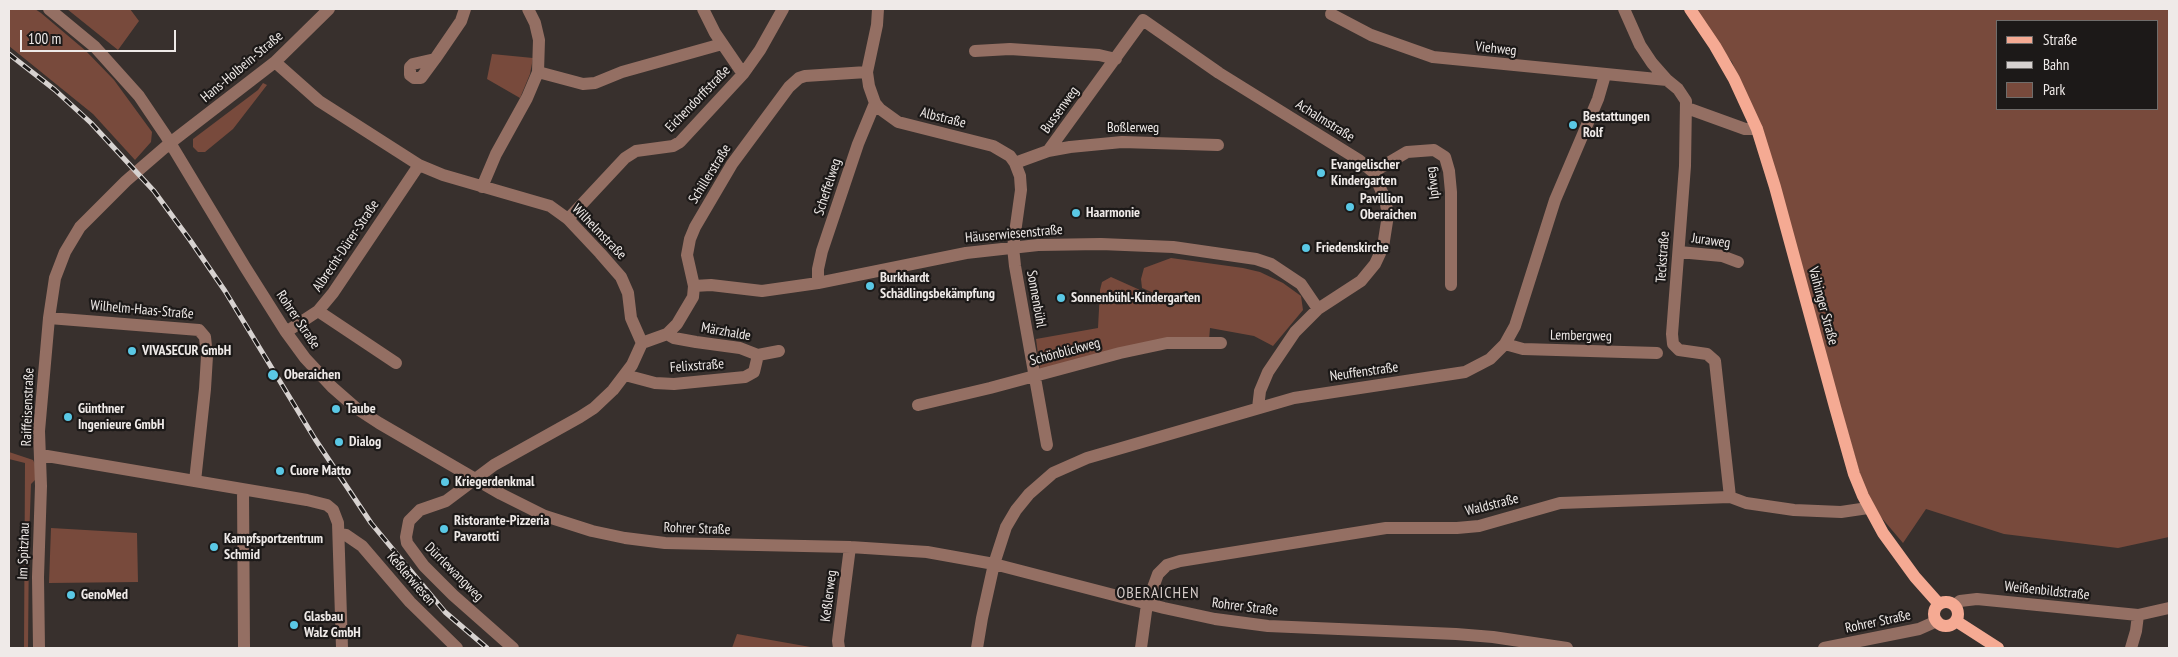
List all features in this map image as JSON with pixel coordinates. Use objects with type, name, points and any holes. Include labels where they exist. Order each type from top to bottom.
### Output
[{"type":"main road","name":"Vaihinger Straße","points":[[1690,9],[1734,79],[1757,129],[1775,187],[1852,466],[1868,508],[1903,561],[1939,604]]},
{"type":"main road","points":[[1945,602],[1955,605],[1958,613],[1956,621],[1947,626],[1937,621],[1935,611],[1939,604],[1945,602]]},
{"type":"main road","points":[[1956,621],[1998,648]]},
{"type":"street","name":"Rohrer Straße","points":[[49,9],[88,41],[112,64],[139,96],[286,332],[305,358],[332,387],[356,408],[475,479],[545,516],[575,527],[625,538],[681,544],[850,547],[927,552],[994,564],[1147,604],[1215,619],[1268,626],[1456,634],[1493,637],[1567,648]]},
{"type":"street","name":"Hans-Holbein-Straße","points":[[170,143],[275,62],[329,9]]},
{"type":"street","points":[[435,59],[461,21],[464,9]]},
{"type":"street","points":[[482,187],[496,154],[527,98],[538,72],[539,40],[535,23],[528,9]]},
{"type":"street","points":[[703,9],[722,44],[744,74]]},
{"type":"street","name":"Eichendorffstraße","points":[[568,219],[625,158],[636,152],[673,146],[680,142],[744,74],[783,9]]},
{"type":"street","points":[[875,103],[869,86],[867,72],[877,25],[878,9]]},
{"type":"street","points":[[1624,9],[1640,45],[1652,63],[1678,89],[1686,101],[1687,108],[1745,129],[1757,129]]},
{"type":"street","name":"Viehweg","points":[[1331,14],[1371,35],[1433,56],[1667,80]]},
{"type":"street","name":"Bussenweg","points":[[1016,163],[1048,151],[1143,20]]},
{"type":"street","name":"Achalmstraße","points":[[1143,20],[1219,73],[1359,160],[1373,172],[1380,185],[1388,215],[1383,247],[1375,264],[1361,282],[1318,309],[1295,332],[1268,372],[1260,391],[1258,408]]},
{"type":"street","points":[[538,72],[583,84],[595,83],[622,72],[722,44]]},
{"type":"street","points":[[975,51],[1010,49],[1099,55],[1116,59]]},
{"type":"street","name":"Wilhelmstraße","points":[[275,62],[319,101],[418,165],[482,187],[540,202],[568,219],[621,277],[628,292],[632,323],[642,343]]},
{"type":"street","name":"Schillerstraße","points":[[694,286],[687,255],[690,239],[695,227],[732,164],[789,87],[799,78],[805,76],[867,72]]},
{"type":"street","name":"Neuffenstraße","points":[[994,564],[1006,527],[1016,510],[1029,494],[1053,473],[1087,458],[1258,408],[1311,395],[1465,372],[1490,359],[1505,344],[1515,326],[1555,200],[1598,99],[1605,75]]},
{"type":"street","name":"Albstraße","points":[[875,103],[888,116],[898,122],[994,146],[1010,156],[1016,163]]},
{"type":"street","name":"Scheffelweg","points":[[818,283],[818,269],[822,251],[858,144],[875,103]]},
{"type":"street","name":"Teckstraße","points":[[1687,108],[1679,252],[1672,334],[1673,344],[1679,350],[1707,354],[1715,361],[1730,497]]},
{"type":"street","name":"Boßlerweg","points":[[1048,151],[1105,142],[1218,145]]},
{"type":"street","name":"Raiffeisenstraße","points":[[170,143],[126,181],[80,227],[65,252],[55,278],[48,318],[39,431],[41,455],[307,500],[327,506],[337,516],[339,534],[342,648]]},
{"type":"street","name":"Ipfweg","points":[[1373,172],[1407,152],[1434,150],[1445,157],[1449,171],[1451,192],[1451,285]]},
{"type":"street","points":[[1013,247],[1021,190],[1020,176],[1016,163]]},
{"type":"street","name":"Albrecht-Dürer-Straße","points":[[286,332],[318,311],[333,293],[418,165]]},
{"type":"street","name":"Häuserwiesenstraße","points":[[694,286],[711,285],[762,291],[818,283],[966,253],[1013,247],[1101,244],[1172,247],[1256,259],[1271,264],[1301,284],[1318,309]]},
{"type":"street","name":"Sonnenbühl","points":[[1013,247],[1047,445]]},
{"type":"street","name":"Juraweg","points":[[1679,252],[1722,256],[1738,262]]},
{"type":"street","points":[[475,479],[494,465],[594,408],[625,375],[642,343],[667,334],[677,324],[693,297],[694,286]]},
{"type":"street","points":[[318,311],[396,364]]},
{"type":"street","name":"Wilhelm-Haas-Straße","points":[[48,318],[199,330],[205,337],[207,356],[195,481]]},
{"type":"street","name":"Märzhalde","points":[[667,334],[674,338],[749,350],[758,355],[779,351]]},
{"type":"street","name":"Schönblickweg","points":[[918,405],[990,388],[1120,352],[1167,343],[1221,343]]},
{"type":"street","name":"Lembergweg","points":[[1505,344],[1523,349],[1657,353]]},
{"type":"street","name":"Felixstraße","points":[[625,375],[655,383],[674,384],[745,377],[754,372],[758,355]]},
{"type":"street","name":"Im Spitzhau","points":[[39,648],[41,455]]},
{"type":"street","name":"Dürrlewangweg","points":[[475,479],[446,501],[426,507],[414,515],[409,521],[406,537],[407,543],[424,566],[453,595],[513,648]]},
{"type":"street","points":[[243,489],[244,648]]},
{"type":"street","name":"Waldstraße","points":[[1141,648],[1147,604],[1158,574],[1167,565],[1180,561],[1386,528],[1457,528],[1479,526],[1560,503],[1730,497],[1746,503],[1794,510],[1841,512],[1868,508]]},
{"type":"street","name":"Keßlerwiesen","points":[[339,534],[346,535],[362,546],[410,602],[457,648]]},
{"type":"street","name":"Keßlerweg","points":[[839,648],[838,641],[850,547]]},
{"type":"street","points":[[977,648],[994,564]]},
{"type":"street","name":"Weißenbildstraße","points":[[1955,605],[1960,601],[1977,599],[2138,615],[2169,608]]},
{"type":"street","points":[[2130,648],[2136,632],[2138,615]]},
{"type":"street","name":"Rohrer Straße","points":[[1824,648],[1919,629],[1937,621]]},
{"type":"green space","points":[[9,9],[35,9],[41,13],[86,51],[114,80],[152,132],[151,142],[135,160],[93,114],[9,46]]},
{"type":"green space","points":[[67,9],[130,9],[139,21],[118,50]]},
{"type":"green space","points":[[1689,9],[2169,9],[2169,537],[2118,548],[2004,534],[1926,509],[1903,543],[1880,516],[1863,484],[1757,122],[1732,62]]},
{"type":"green space","points":[[492,54],[533,58],[530,74],[520,98],[487,79]]},
{"type":"green space","points":[[263,83],[267,85],[233,129],[205,152],[198,152],[193,147],[193,139],[258,90]]},
{"type":"green space","points":[[1171,258],[1260,272],[1283,283],[1301,296],[1303,310],[1273,346],[1254,336],[1210,328],[1209,340],[1040,370],[1036,339],[1098,328],[1102,282],[1111,277],[1140,290],[1161,296],[1142,288],[1141,279],[1144,268]]},
{"type":"green space","points":[[9,452],[33,460],[36,466],[35,480],[31,484],[28,648],[24,648],[25,463],[9,459]]},
{"type":"green space","points":[[51,528],[137,533],[138,582],[49,583]]},
{"type":"green space","points":[[737,634],[816,648],[732,648]]},
{"type":"railway","points":[[9,54],[55,90],[91,123],[154,191],[225,291],[315,439],[371,523],[445,612],[487,648]]},
{"type":"place","name":"Bestattungen Rolf","points":[[1573,125]]},
{"type":"place","name":"Evangelischer Kindergarten","points":[[1321,173]]},
{"type":"place","name":"Pavillion Oberaichen","points":[[1350,207]]},
{"type":"place","name":"Haarmonie","points":[[1076,213]]},
{"type":"place","name":"Friedenskirche","points":[[1306,248]]},
{"type":"place","name":"Burkhardt Schädlingsbekämpfung","points":[[870,286]]},
{"type":"place","name":"Sonnenbühl-Kindergarten","points":[[1061,298]]},
{"type":"place","name":"VIVASECUR GmbH","points":[[132,351]]},
{"type":"place","name":"Oberaichen","points":[[273,375]]},
{"type":"place","name":"Taube","points":[[336,409]]},
{"type":"place","name":"Günthner Ingenieure GmbH","points":[[68,417]]},
{"type":"place","name":"Dialog","points":[[339,442]]},
{"type":"place","name":"Cuore Matto","points":[[280,471]]},
{"type":"place","name":"Kriegerdenkmal","points":[[445,482]]},
{"type":"place","name":"Ristorante-Pizzeria Pavarotti","points":[[444,529]]},
{"type":"place","name":"Kampfsportzentrum Schmid","points":[[214,547]]},
{"type":"place","name":"GenoMed","points":[[71,595]]},
{"type":"place","name":"Glasbau Walz GmbH","points":[[294,625]]},
{"type":"district","name":"OBERAICHEN","points":[[1158,593]]}]
